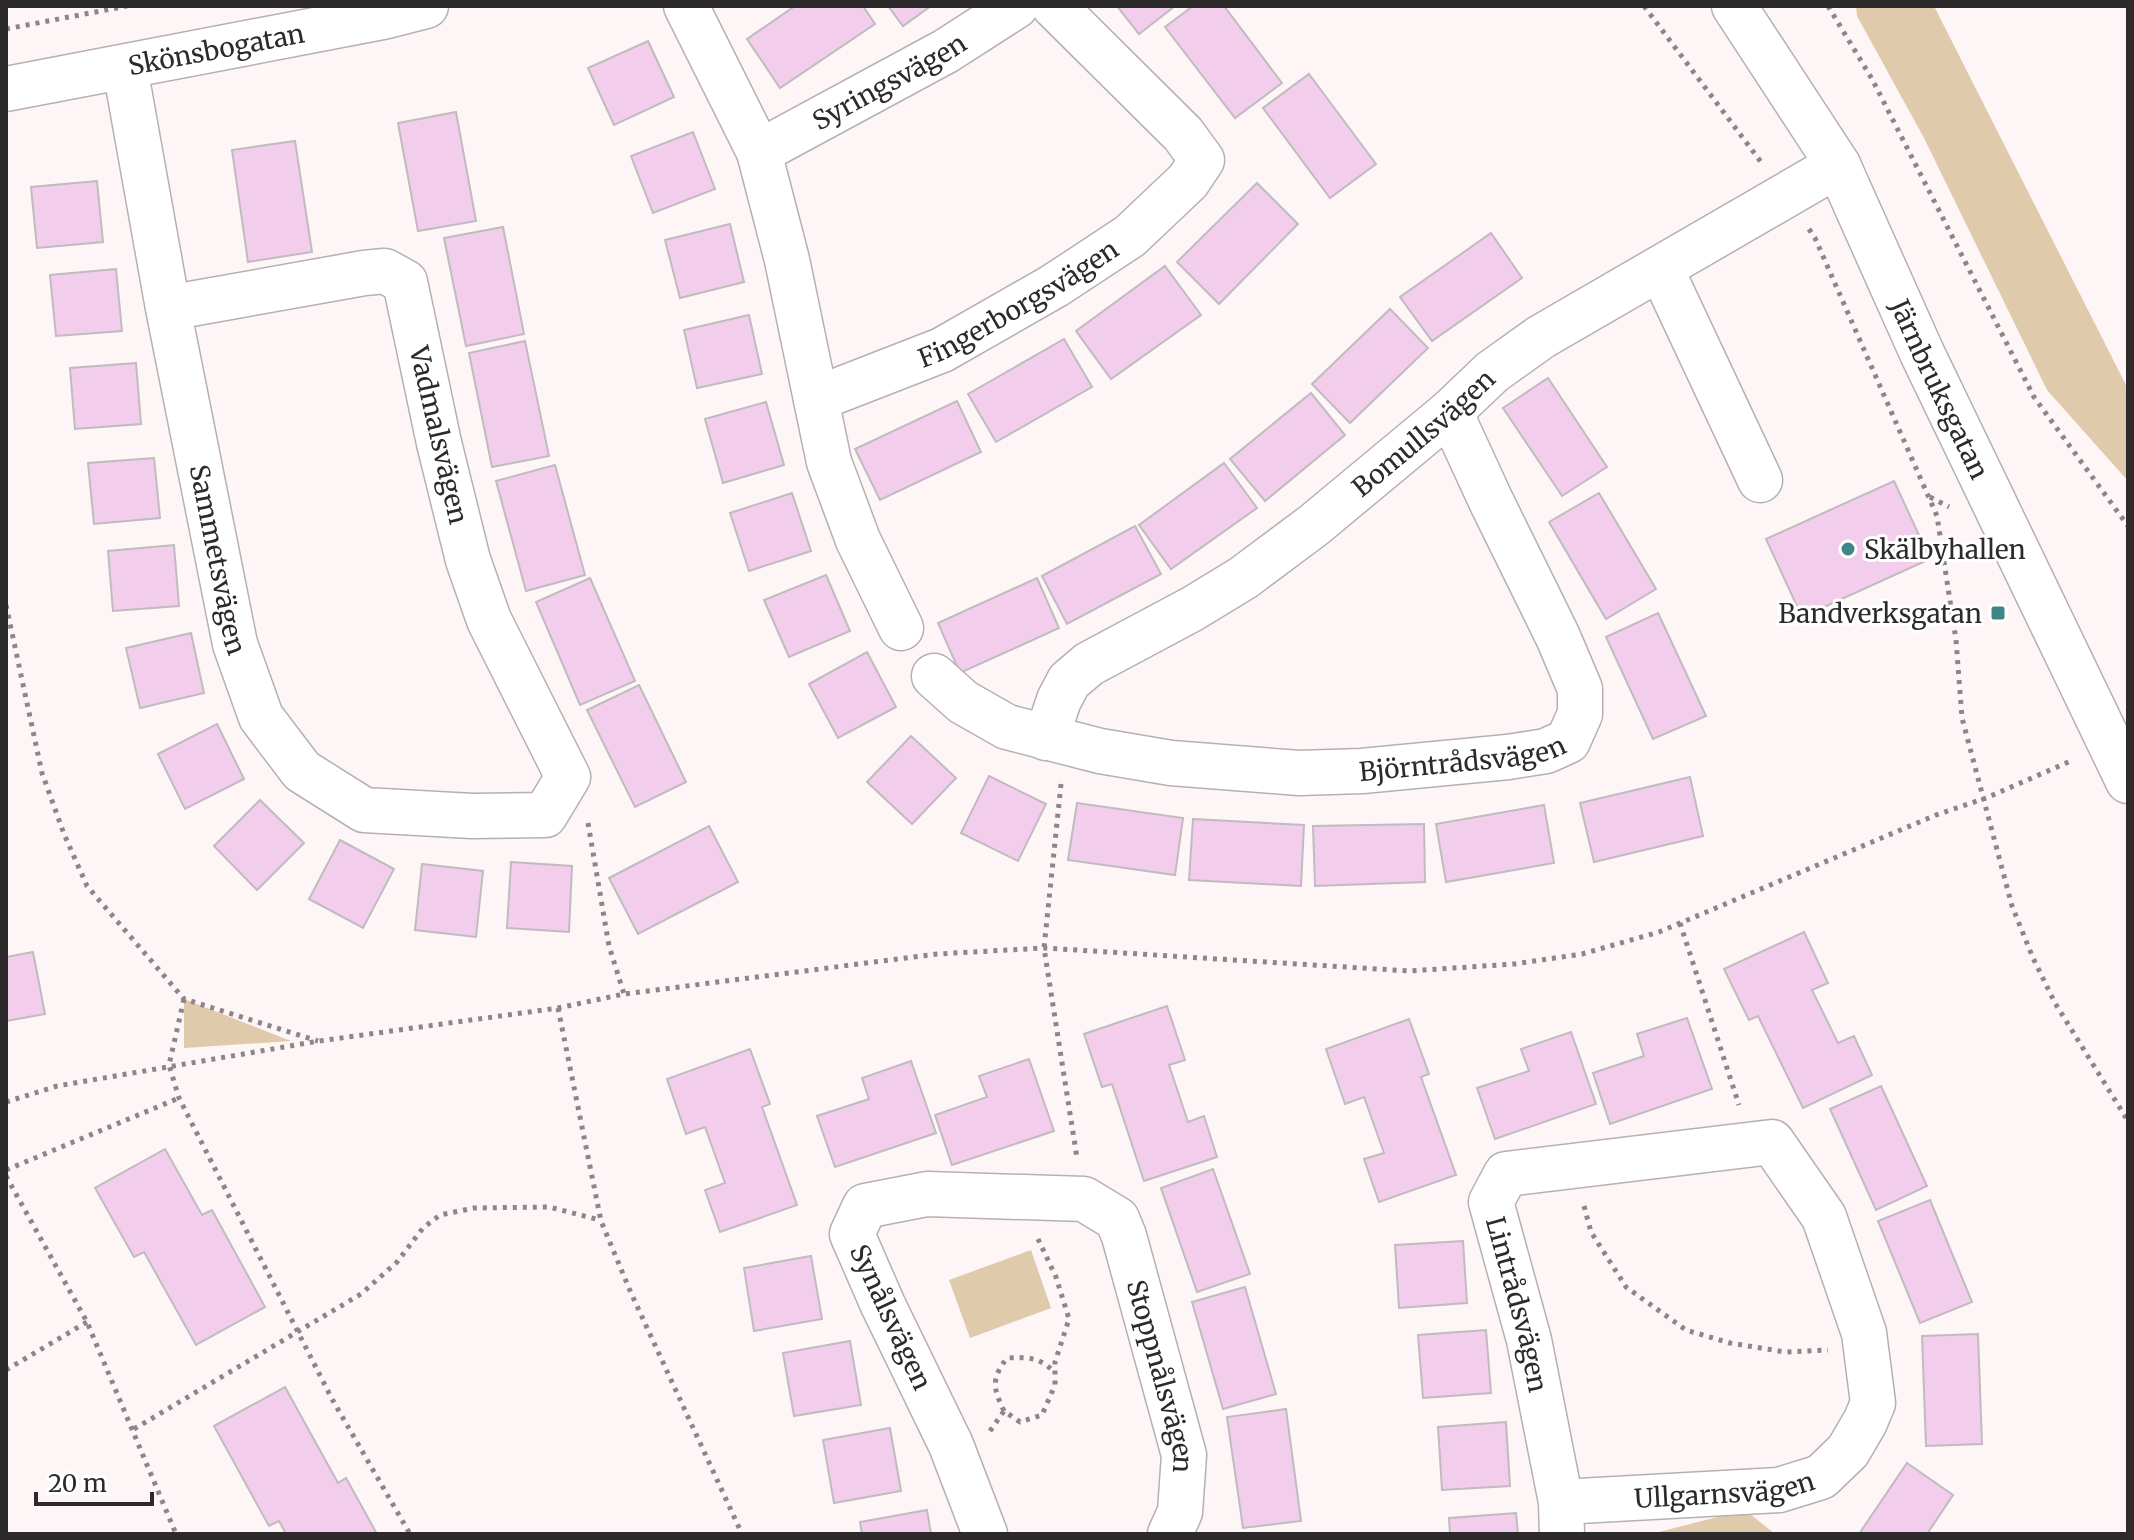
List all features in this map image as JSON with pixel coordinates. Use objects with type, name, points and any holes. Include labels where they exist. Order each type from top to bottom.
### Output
[{"type":"street","name":"Skönsbogatan","points":[[6,89],[125,68],[381,12],[426,6]]},
{"type":"street","points":[[686,6],[759,152],[787,260],[829,462],[858,540],[901,628]]},
{"type":"street","name":"Syringsvägen","points":[[759,152],[946,51],[1016,6]]},
{"type":"street","name":"Fingerborgsvägen","points":[[816,399],[942,350],[1054,286],[1130,236],[1188,181],[1202,160],[1183,134],[1054,6]]},
{"type":"street","name":"Järnbruksgatan","points":[[1734,6],[1838,165],[1922,353],[2128,781]]},
{"type":"street","name":"Sammetsvägen","points":[[125,68],[168,308],[235,644],[261,717],[302,771],[364,810],[472,816],[545,815],[560,791]]},
{"type":"street","name":"Bomullsvägen","points":[[1056,740],[1059,700],[1069,681],[1089,664],[1243,578],[1314,525],[1450,412],[1492,372],[1541,337],[1838,165]]},
{"type":"street","points":[[1661,269],[1760,480]]},
{"type":"street","name":"Vadmalsvägen","points":[[168,308],[364,273],[385,271],[405,282],[439,443],[468,560],[489,620],[560,791]]},
{"type":"street","name":"Björntrådsvägen","points":[[1056,740],[1171,763],[1299,773],[1362,771],[1508,757],[1546,751],[1568,741],[1580,714],[1580,689],[1450,412]]},
{"type":"street","points":[[934,676],[963,702],[1007,727],[1056,740]]},
{"type":"street","name":"Lintrådsvägen","points":[[1562,1518],[1529,1340],[1491,1202],[1506,1174],[1769,1152]]},
{"type":"street","name":"Ullgarnsvägen","points":[[1562,1518],[1779,1490],[1821,1477],[1848,1451],[1873,1403],[1864,1333],[1824,1217],[1769,1152]]},
{"type":"street","name":"Synålsvägen","points":[[985,1534],[951,1445],[852,1234],[865,1206],[927,1194],[1037,1197],[1101,1209]]},
{"type":"street","name":"Stoppnålsvägen","points":[[1101,1209],[1184,1455],[1180,1512],[1170,1534]]},
{"type":"path","points":[[6,29],[127,6]]},
{"type":"path","points":[[1644,6],[1815,238],[1937,516],[1956,640],[1962,718],[1986,798],[2008,893],[2033,958],[2055,1003],[2128,1121]]},
{"type":"path","points":[[1828,6],[1872,79],[2034,397],[2128,526]]},
{"type":"path","points":[[6,605],[42,773],[87,886],[184,999],[319,1041]]},
{"type":"path","points":[[1056,740],[1044,948],[1101,1209]]},
{"type":"path","points":[[6,1102],[57,1086],[319,1041],[558,1008],[624,994],[937,954],[1044,948],[1409,971],[1514,964],[1582,954],[1659,932],[2085,755]]},
{"type":"path","points":[[560,791],[589,826],[609,946],[624,994]]},
{"type":"path","points":[[1680,923],[1769,1152]]},
{"type":"path","points":[[184,999],[169,1065],[179,1098],[332,1399],[410,1534]]},
{"type":"path","points":[[558,1008],[601,1221],[742,1534]]},
{"type":"path","points":[[176,1534],[87,1322],[6,1173],[179,1098]]},
{"type":"path","points":[[1578,1166],[1582,1200],[1591,1232],[1606,1257],[1626,1287],[1686,1330],[1730,1343],[1785,1352],[1835,1349],[1864,1333]]},
{"type":"path","points":[[1037,1197],[1034,1224],[1040,1248],[1056,1277],[1069,1319],[1055,1362],[1055,1373],[1055,1385],[1042,1415],[1020,1422],[1004,1411],[994,1391],[998,1371],[1007,1358],[1027,1357],[1044,1362],[1055,1373]]},
{"type":"path","points":[[134,1429],[361,1294],[397,1262],[423,1228],[440,1215],[474,1208],[549,1207],[601,1221]]},
{"type":"path","points":[[6,1370],[87,1322]]},
{"type":"path","points":[[951,1445],[975,1446],[997,1424],[1004,1411]]},
{"type":"shaded area","points":[[1856,6],[1934,6],[2128,389],[2128,481],[2047,390],[1924,138],[1857,16]]},
{"type":"shaded area","points":[[184,999],[291,1041],[184,1048]]},
{"type":"shaded area","points":[[1031,1250],[1051,1308],[970,1338],[949,1280]]},
{"type":"shaded area","points":[[1745,1510],[1775,1534],[1651,1534]]},
{"type":"building","points":[[795,6],[863,6],[875,24],[780,88],[747,39]]},
{"type":"building","points":[[888,6],[931,6],[903,26]]},
{"type":"building","points":[[1117,6],[1175,6],[1139,34]]},
{"type":"building","points":[[1193,6],[1224,6],[1282,83],[1235,118],[1165,27]]},
{"type":"building","points":[[648,41],[674,97],[614,125],[588,68]]},
{"type":"building","points":[[1309,74],[1376,164],[1330,198],[1263,108]]},
{"type":"building","points":[[456,112],[476,221],[418,231],[398,123]]},
{"type":"building","points":[[693,132],[715,189],[653,213],[631,156]]},
{"type":"building","points":[[295,141],[312,252],[248,262],[232,150]]},
{"type":"building","points":[[97,181],[103,242],[37,248],[31,187]]},
{"type":"building","points":[[1257,183],[1298,224],[1219,304],[1177,262]]},
{"type":"building","points":[[730,224],[744,282],[680,298],[665,240]]},
{"type":"building","points":[[503,227],[524,334],[466,346],[444,238]]},
{"type":"building","points":[[1491,233],[1522,278],[1432,341],[1400,297]]},
{"type":"building","points":[[1165,266],[1201,315],[1111,379],[1076,331]]},
{"type":"building","points":[[116,269],[122,331],[56,336],[50,275]]},
{"type":"building","points":[[1390,309],[1428,348],[1350,423],[1312,384]]},
{"type":"building","points":[[749,315],[762,374],[697,388],[684,330]]},
{"type":"building","points":[[1064,339],[1092,387],[996,442],[968,394]]},
{"type":"building","points":[[525,341],[549,456],[492,467],[469,353]]},
{"type":"building","points":[[136,363],[141,424],[75,429],[70,368]]},
{"type":"building","points":[[1548,378],[1607,467],[1562,496],[1503,408]]},
{"type":"building","points":[[1311,393],[1345,435],[1265,501],[1230,459]]},
{"type":"building","points":[[957,401],[981,452],[880,500],[855,449]]},
{"type":"building","points":[[766,402],[784,465],[723,483],[705,419]]},
{"type":"building","points":[[154,458],[160,518],[94,524],[88,463]]},
{"type":"building","points":[[1224,463],[1257,508],[1171,569],[1139,525]]},
{"type":"building","points":[[555,465],[585,575],[526,591],[496,481]]},
{"type":"building","name":"Skälbyhallen","points":[[1894,481],[1930,559],[1802,617],[1766,539]]},
{"type":"building","points":[[792,493],[811,551],[749,571],[730,513]]},
{"type":"building","points":[[1599,493],[1656,589],[1606,619],[1549,522]]},
{"type":"building","points":[[1135,526],[1161,574],[1067,624],[1042,576]]},
{"type":"building","points":[[174,545],[179,606],[113,611],[108,551]]},
{"type":"building","points":[[826,575],[850,631],[789,657],[764,600]]},
{"type":"building","points":[[590,578],[635,681],[580,705],[536,602]]},
{"type":"building","points":[[1037,578],[1059,628],[960,673],[938,623]]},
{"type":"building","points":[[1658,613],[1706,716],[1653,739],[1606,637]]},
{"type":"building","points":[[191,633],[204,693],[140,708],[126,648]]},
{"type":"building","points":[[867,652],[896,707],[838,738],[809,684]]},
{"type":"building","points":[[639,685],[686,782],[635,807],[587,710]]},
{"type":"building","points":[[217,724],[244,779],[185,809],[158,754]]},
{"type":"building","points":[[911,736],[956,778],[912,824],[867,782]]},
{"type":"building","points":[[989,776],[1046,804],[1018,861],[961,833]]},
{"type":"building","points":[[1690,777],[1703,836],[1594,862],[1580,803]]},
{"type":"building","points":[[260,800],[304,843],[257,890],[214,846]]},
{"type":"building","points":[[1077,803],[1183,818],[1175,875],[1068,860]]},
{"type":"building","points":[[1544,805],[1554,863],[1446,882],[1436,824]]},
{"type":"building","points":[[1193,819],[1304,825],[1301,886],[1189,880]]},
{"type":"building","points":[[1424,824],[1425,882],[1315,886],[1313,826]]},
{"type":"building","points":[[709,826],[738,882],[638,934],[609,878]]},
{"type":"building","points":[[340,840],[394,869],[363,928],[309,899]]},
{"type":"building","points":[[511,862],[572,866],[569,932],[507,928]]},
{"type":"building","points":[[422,864],[483,871],[476,937],[415,930]]},
{"type":"building","points":[[1804,932],[1828,983],[1812,990],[1838,1043],[1854,1036],[1872,1075],[1803,1108],[1758,1016],[1749,1020],[1724,969]]},
{"type":"building","points":[[33,952],[45,1014],[6,1021],[6,957]]},
{"type":"building","points":[[1167,1006],[1185,1060],[1169,1065],[1188,1122],[1204,1116],[1217,1157],[1144,1181],[1112,1084],[1102,1087],[1084,1034]]},
{"type":"building","points":[[1687,1018],[1712,1089],[1610,1124],[1593,1073],[1644,1056],[1637,1034]]},
{"type":"building","points":[[1409,1019],[1429,1074],[1421,1077],[1456,1175],[1379,1202],[1364,1159],[1384,1153],[1364,1097],[1345,1104],[1326,1049]]},
{"type":"building","points":[[1571,1032],[1596,1104],[1495,1139],[1477,1088],[1529,1071],[1521,1049]]},
{"type":"building","points":[[750,1049],[770,1104],[762,1107],[797,1205],[720,1232],[705,1190],[725,1183],[705,1127],[686,1134],[667,1079]]},
{"type":"building","points":[[1029,1059],[1054,1131],[952,1165],[935,1115],[987,1097],[979,1076]]},
{"type":"building","points":[[911,1061],[936,1133],[835,1167],[817,1116],[869,1099],[862,1078]]},
{"type":"building","points":[[1881,1086],[1927,1186],[1876,1210],[1830,1109]]},
{"type":"building","points":[[165,1149],[202,1215],[212,1210],[265,1307],[196,1345],[144,1252],[134,1257],[95,1188]]},
{"type":"building","points":[[1213,1169],[1250,1274],[1197,1292],[1161,1188]]},
{"type":"building","points":[[1930,1200],[1972,1302],[1920,1323],[1878,1221]]},
{"type":"building","points":[[1463,1241],[1467,1303],[1399,1308],[1395,1245]]},
{"type":"building","points":[[811,1256],[822,1319],[754,1331],[744,1268]]},
{"type":"building","points":[[1245,1287],[1276,1394],[1223,1409],[1192,1302]]},
{"type":"building","points":[[1486,1330],[1491,1393],[1423,1398],[1418,1335]]},
{"type":"building","points":[[1978,1334],[1982,1444],[1926,1446],[1922,1336]]},
{"type":"building","points":[[850,1341],[861,1405],[794,1416],[783,1353]]},
{"type":"building","points":[[285,1387],[338,1483],[346,1478],[377,1534],[286,1534],[279,1521],[269,1526],[214,1426]]},
{"type":"building","points":[[1286,1409],[1301,1521],[1243,1528],[1227,1417]]},
{"type":"building","points":[[1506,1422],[1510,1486],[1442,1490],[1438,1427]]},
{"type":"building","points":[[890,1428],[901,1491],[834,1503],[823,1440]]},
{"type":"building","points":[[1907,1463],[1953,1495],[1927,1534],[1859,1534]]},
{"type":"building","points":[[927,1510],[931,1534],[862,1534],[860,1522]]},
{"type":"building","points":[[1516,1513],[1518,1534],[1450,1534],[1449,1518]]},
{"type":"place","name":"Skälbyhallen","points":[[1848,549]]},
{"type":"place","name":"Bandverksgatan","points":[[1998,613]]}]
